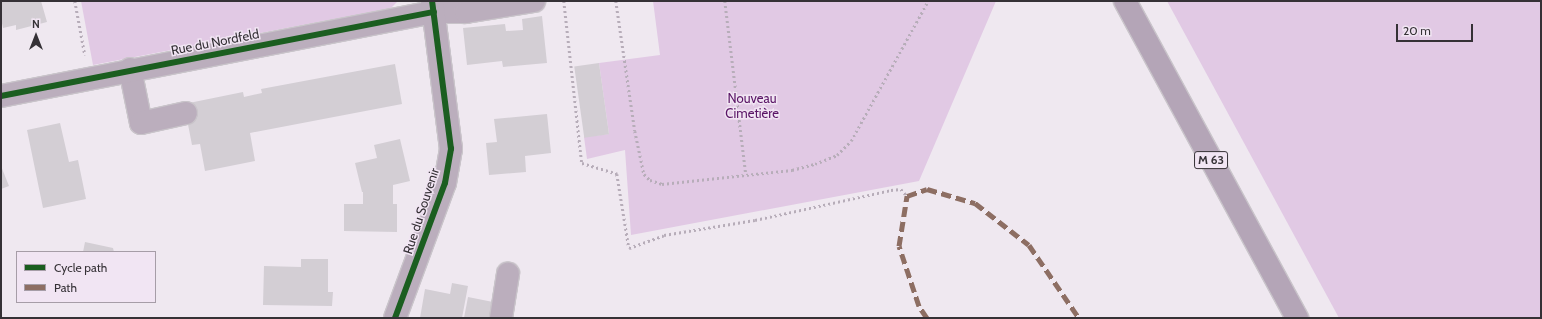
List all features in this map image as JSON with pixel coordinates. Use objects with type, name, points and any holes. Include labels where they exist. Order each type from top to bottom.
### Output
[{"type":"main road","name":"M 63","points":[[1125,1],[1297,318]]},
{"type":"street","name":"Rue du Nordfeld","points":[[1,96],[433,6],[466,12],[534,1]]},
{"type":"street","name":"Rue du Souvenir","points":[[395,318],[445,183],[451,149],[433,6]]},
{"type":"street","points":[[130,69],[141,123],[186,113]]},
{"type":"street","points":[[501,318],[508,274]]},
{"type":"path","points":[[75,1],[89,78]]},
{"type":"path","points":[[564,1],[582,163],[617,174],[629,248],[664,235],[755,220],[891,190],[900,189],[907,196]]},
{"type":"path","points":[[616,1],[635,131],[644,174],[650,180],[662,184],[792,170],[815,164],[837,155],[851,141],[928,1]]},
{"type":"path","points":[[725,1],[746,175]]},
{"type":"green space","points":[[81,1],[398,1],[391,8],[93,65]]},
{"type":"green space","name":"Nouveau Cimetière","points":[[653,1],[996,1],[919,181],[631,235],[625,150],[587,159],[584,137],[609,134],[599,63],[660,55]]},
{"type":"green space","points":[[1167,1],[1541,1],[1541,318],[1339,318]]},
{"type":"building","points":[[1,1],[41,1],[47,22],[16,30],[16,25],[3,28],[1,19]]},
{"type":"building","points":[[542,16],[547,63],[503,67],[502,61],[467,65],[463,28],[505,24],[506,31],[523,30],[522,19]]},
{"type":"building","points":[[599,63],[609,134],[584,138],[574,66]]},
{"type":"building","points":[[395,64],[402,104],[250,133],[255,161],[205,171],[200,144],[192,145],[184,104],[243,92],[244,97],[262,93],[261,89]]},
{"type":"building","points":[[547,114],[551,153],[525,156],[526,172],[489,175],[486,143],[497,142],[494,119]]},
{"type":"building","points":[[60,123],[69,162],[78,160],[86,199],[43,208],[27,130]]},
{"type":"building","points":[[400,139],[410,181],[393,185],[393,204],[397,204],[397,232],[344,231],[344,204],[363,204],[363,192],[355,163],[377,158],[374,145]]},
{"type":"building","points":[[1,166],[9,186],[1,189]]},
{"type":"building","points":[[85,242],[113,248],[114,251],[83,251]]},
{"type":"building","points":[[301,259],[328,259],[328,292],[333,292],[332,306],[263,305],[264,266],[301,267]]},
{"type":"building","points":[[452,283],[468,286],[462,318],[420,318],[425,289],[450,294]]},
{"type":"building","points":[[468,297],[493,302],[490,318],[464,318]]},
{"type":"marked path","points":[[927,318],[919,306],[899,246],[907,196],[927,189],[975,203],[1029,245],[1079,318]]},
{"type":"cycle path","points":[[395,318],[445,183],[451,149],[432,1]]},
{"type":"cycle path","points":[[1,96],[434,12]]}]
